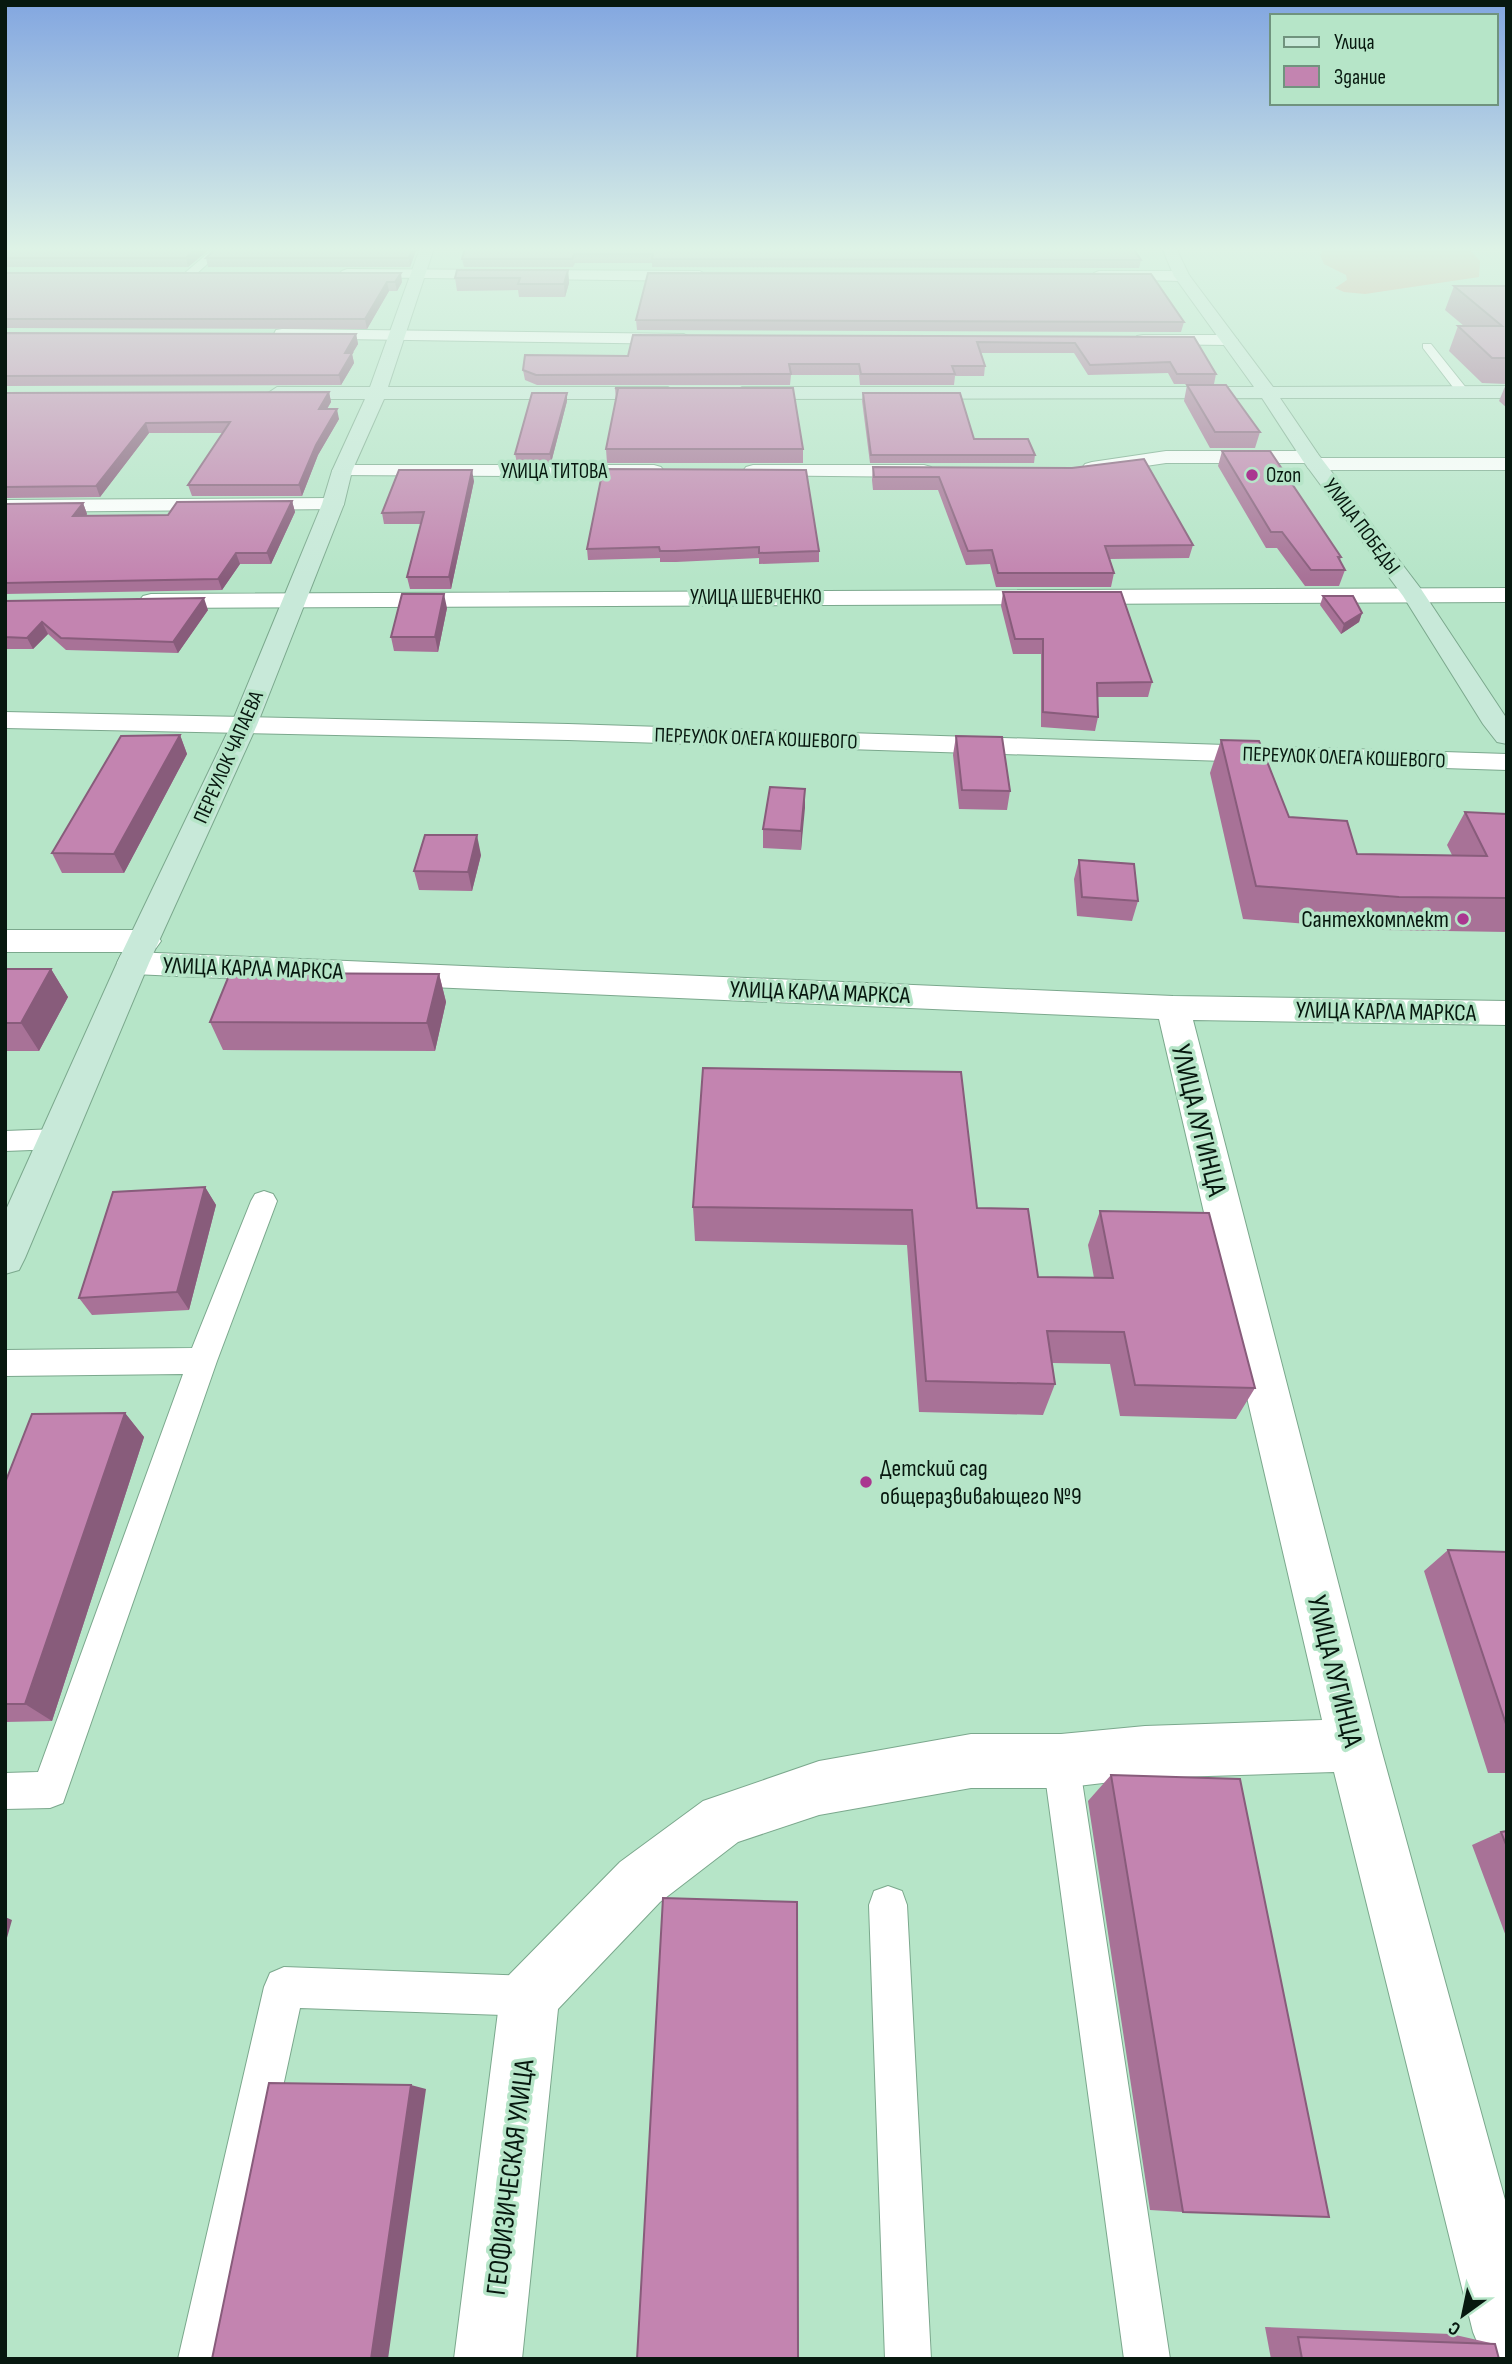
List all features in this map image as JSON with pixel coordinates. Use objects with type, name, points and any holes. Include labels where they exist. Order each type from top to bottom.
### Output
[{"type":"street","name":"ПЕРЕУЛОК ЧАПАЕВА","points":[[5,1258],[139,952],[244,725],[333,504],[342,471],[377,393],[389,358]]},
{"type":"street","name":"УЛИЦА ПОБЕДЫ","points":[[1242,358],[1313,461],[1413,594],[1502,724]]},
{"type":"street","points":[[725,393],[1507,392]]},
{"type":"street","points":[[253,393],[683,393]]},
{"type":"street","points":[[1070,472],[1166,457],[1507,464]]},
{"type":"street","name":"УЛИЦА ТИТОВА","points":[[342,471],[678,471]]},
{"type":"street","points":[[734,471],[944,471]]},
{"type":"street","points":[[5,506],[333,504]]},
{"type":"street","name":"УЛИЦА ШЕВЧЕНКО","points":[[130,601],[1507,595]]},
{"type":"street","name":"ПЕРЕУЛОК ОЛЕГА КОШЕВОГО","points":[[5,720],[582,733],[1507,762]]},
{"type":"street","name":"УЛИЦА КАРЛА МАРКСА","points":[[5,941],[139,952],[1172,1008],[1507,1013]]},
{"type":"street","name":"УЛИЦА ЛУГИНЦА","points":[[1172,1008],[1354,1745],[1507,2332]]},
{"type":"street","points":[[530,1996],[640,1882],[722,1820],[831,1786],[971,1761],[1061,1761],[1145,1752],[1354,1745]]},
{"type":"street","name":"ГЕОФИЗИЧЕСКАЯ УЛИЦА","points":[[488,2359],[530,1996]]},
{"type":"lane","points":[[1436,358],[1463,393]]},
{"type":"lane","points":[[5,1141],[58,1139]]},
{"type":"lane","points":[[5,1791],[50,1790],[202,1361],[264,1200]]},
{"type":"lane","points":[[5,1363],[202,1361]]},
{"type":"lane","points":[[1061,1761],[1147,2359]]},
{"type":"lane","points":[[888,1905],[908,2359]]},
{"type":"lane","points":[[201,2359],[284,1987],[530,1996]]},
{"type":"building","points":[[5,358],[349,358],[339,375],[5,376]]},
{"type":"building","points":[[525,358],[982,358],[985,366],[952,366],[955,374],[861,374],[859,364],[789,364],[791,374],[536,375],[523,370]]},
{"type":"building","points":[[1085,358],[1207,358],[1216,374],[1177,374],[1170,362],[1090,365]]},
{"type":"building","points":[[1187,385],[1226,385],[1260,432],[1215,432]]},
{"type":"building","points":[[615,388],[793,388],[803,449],[606,449],[618,389]]},
{"type":"building","points":[[329,392],[319,409],[337,409],[316,445],[299,485],[188,485],[230,422],[146,423],[96,486],[5,487],[5,393]]},
{"type":"building","points":[[532,393],[567,393],[550,454],[515,454]]},
{"type":"building","points":[[863,393],[960,393],[974,439],[1028,439],[1035,455],[871,455]]},
{"type":"building","points":[[1222,451],[1270,451],[1341,557],[1338,557],[1345,570],[1311,570],[1282,532],[1271,532]]},
{"type":"building","points":[[1144,459],[1193,545],[1105,546],[1114,573],[998,573],[992,550],[968,551],[939,477],[874,477],[873,467],[1072,468]]},
{"type":"building","points":[[603,469],[806,470],[819,551],[759,553],[759,547],[675,551],[660,551],[659,547],[587,549]]},
{"type":"building","points":[[399,470],[472,470],[449,577],[407,577],[424,512],[382,513]]},
{"type":"building","points":[[292,501],[267,553],[236,553],[218,579],[5,583],[5,504],[83,503],[73,516],[168,515],[177,502]]},
{"type":"building","points":[[1003,592],[1121,592],[1152,682],[1097,683],[1098,717],[1043,712],[1043,639],[1015,639]]},
{"type":"building","points":[[402,594],[444,594],[435,637],[391,637]]},
{"type":"building","points":[[1323,596],[1353,596],[1362,613],[1344,624]]},
{"type":"building","points":[[204,598],[173,642],[61,638],[42,622],[27,638],[5,637],[5,601]]},
{"type":"building","points":[[180,735],[114,854],[52,853],[121,736]]},
{"type":"building","points":[[956,736],[1002,737],[1010,791],[962,790]]},
{"type":"building","points":[[1221,740],[1259,741],[1289,817],[1347,821],[1357,854],[1487,856],[1465,812],[1507,814],[1507,898],[1399,897],[1256,886]]},
{"type":"building","points":[[770,787],[805,789],[801,831],[763,829]]},
{"type":"building","points":[[425,835],[477,835],[468,872],[414,871]]},
{"type":"building","points":[[1079,860],[1134,864],[1138,901],[1082,897]]},
{"type":"building","points":[[5,969],[51,969],[21,1023],[5,1023]]},
{"type":"building","points":[[230,973],[439,974],[427,1023],[210,1022]]},
{"type":"building","points":[[703,1068],[961,1072],[977,1208],[1028,1209],[1038,1277],[1113,1278],[1100,1211],[1209,1213],[1255,1388],[1135,1385],[1124,1332],[1047,1331],[1055,1384],[926,1381],[912,1210],[693,1207]]},
{"type":"building","points":[[205,1187],[177,1292],[79,1298],[113,1192]]},
{"type":"building","points":[[125,1413],[25,1704],[5,1704],[5,1483],[32,1414]]},
{"type":"building","points":[[1448,1550],[1507,1552],[1507,1727]]},
{"type":"building","points":[[1111,1775],[1240,1779],[1329,2217],[1183,2212]]},
{"type":"building","points":[[1507,1831],[1507,1847],[1501,1832]]},
{"type":"building","points":[[663,1898],[797,1902],[798,2359],[637,2359]]},
{"type":"building","points":[[269,2083],[411,2085],[371,2359],[212,2359]]},
{"type":"building","points":[[1298,2337],[1495,2344],[1499,2359],[1302,2359]]},
{"type":"place","name":"Ozon","points":[[1252,475]]},
{"type":"place","name":"Сантехкомплект","points":[[1463,919]]},
{"type":"place","name":"Детский сад общеразвивающего №9","points":[[866,1482]]}]
